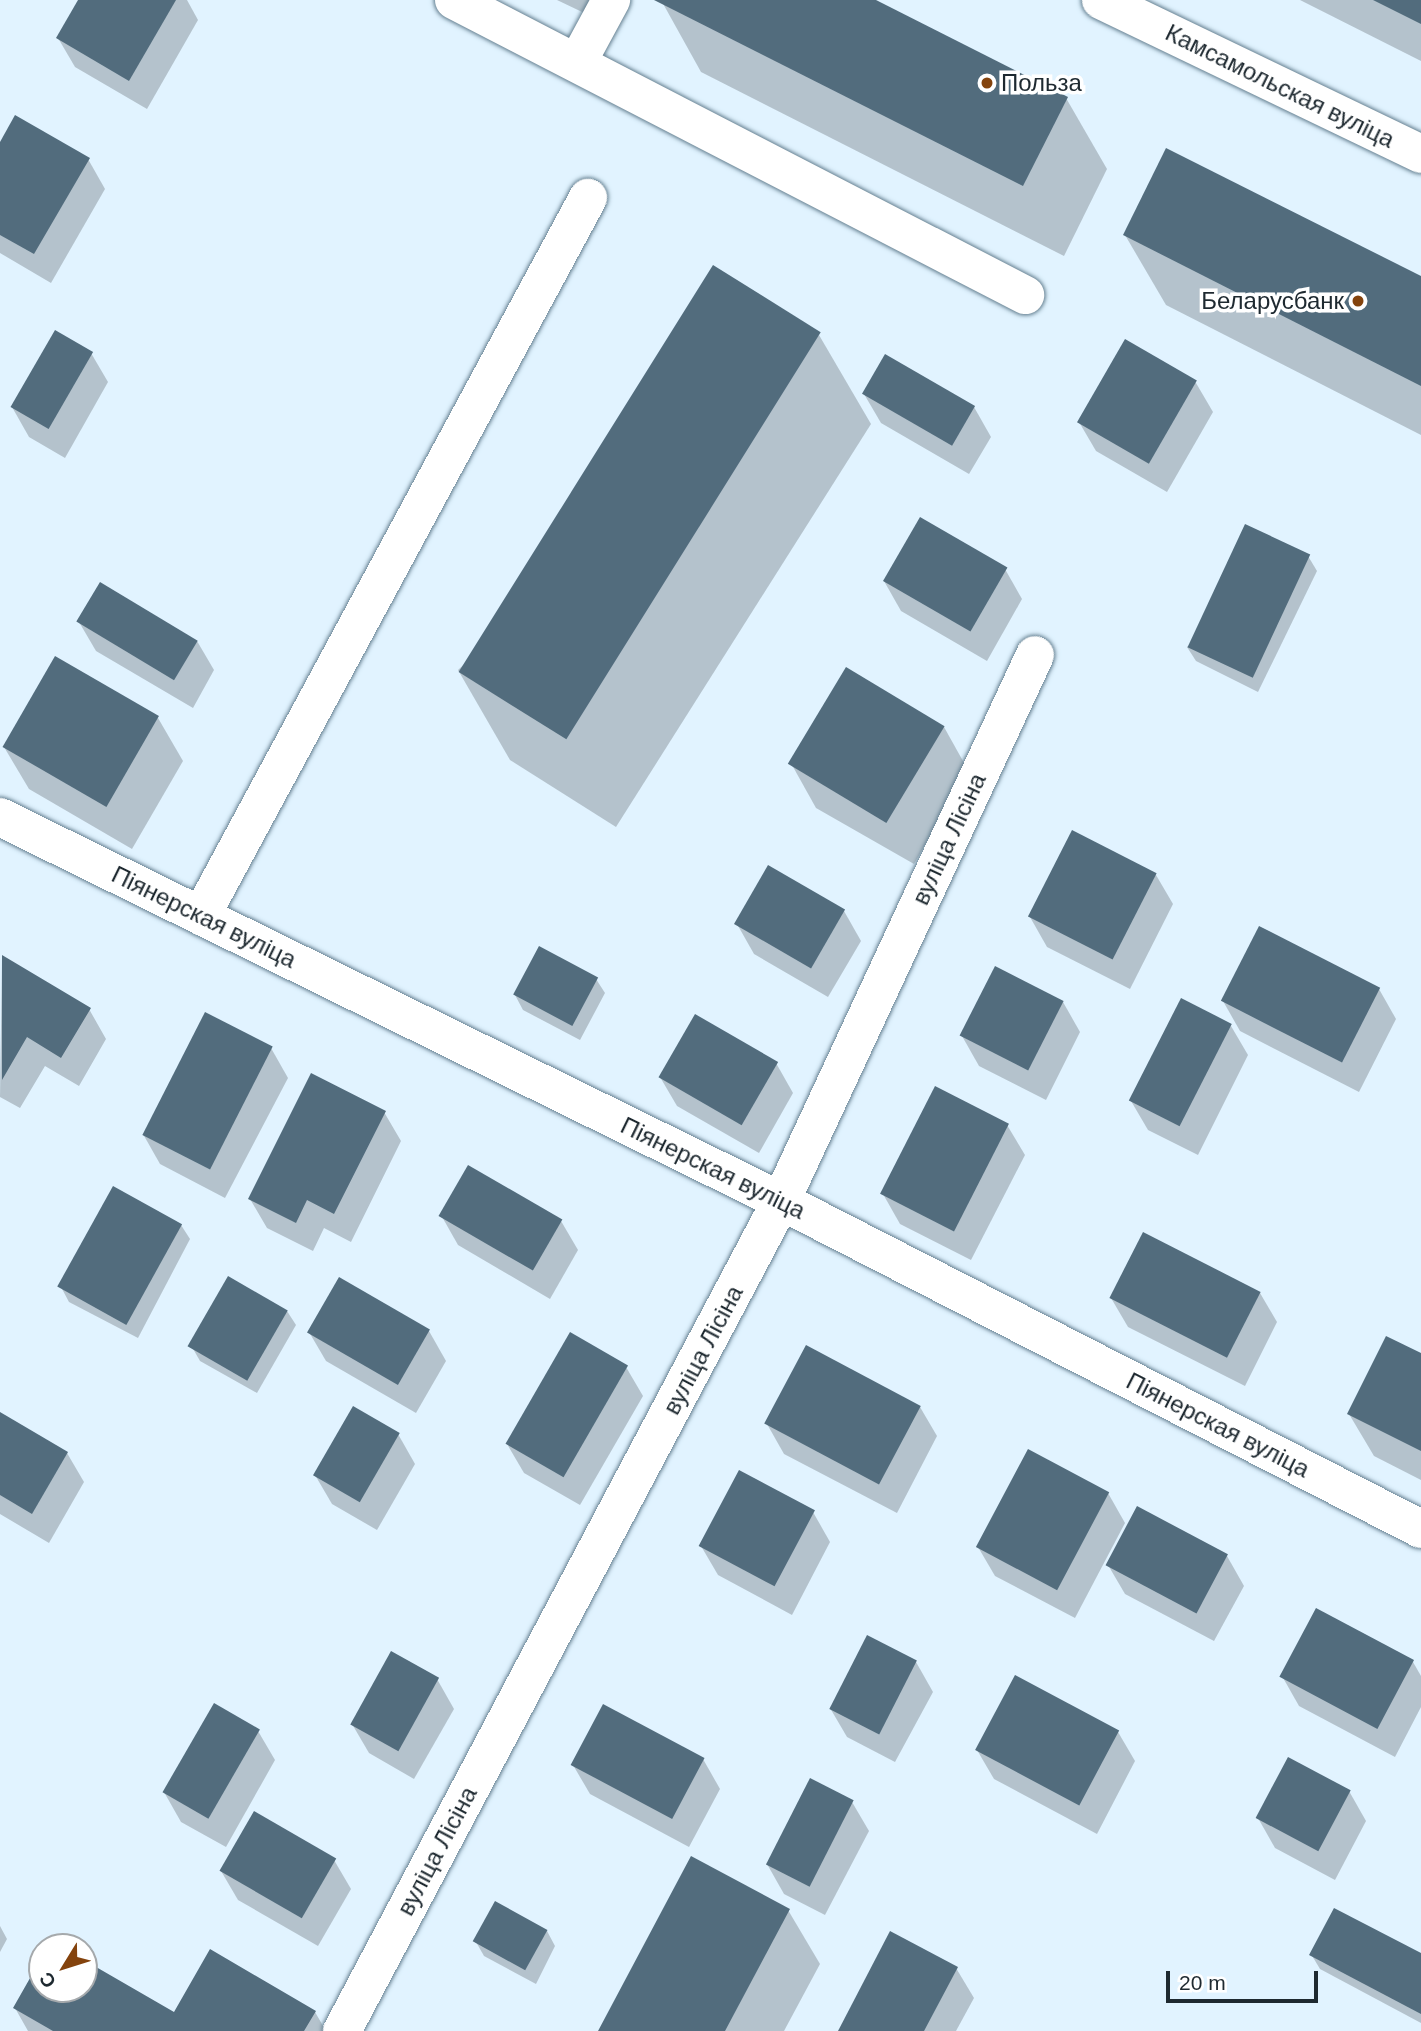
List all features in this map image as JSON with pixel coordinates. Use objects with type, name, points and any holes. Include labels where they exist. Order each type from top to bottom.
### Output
[{"type":"street","points":[[454,0],[1026,295]]},
{"type":"street","points":[[577,63],[611,0]]},
{"type":"street","name":"Камсамольская вуліца","points":[[1101,0],[1421,154]]},
{"type":"street","points":[[201,915],[588,198]]},
{"type":"street","name":"вуліца Лісіна","points":[[342,2031],[781,1201],[1035,655]]},
{"type":"street","name":"Піянерская вуліца","points":[[0,817],[781,1201],[1421,1529]]},
{"type":"building","points":[[78,0],[176,0],[129,81],[56,38]]},
{"type":"building","points":[[654,0],[876,0],[1068,97],[1023,186]]},
{"type":"building","points":[[1373,0],[1421,0],[1421,24]]},
{"type":"building","points":[[15,115],[90,158],[34,254],[0,235],[0,142]]},
{"type":"building","points":[[1166,148],[1421,276],[1421,386],[1123,235]]},
{"type":"building","points":[[713,265],[821,332],[566,739],[459,672]]},
{"type":"building","points":[[55,330],[93,352],[49,429],[10,407]]},
{"type":"building","points":[[1125,339],[1197,380],[1149,464],[1077,422]]},
{"type":"building","points":[[885,354],[975,406],[952,446],[862,394]]},
{"type":"building","points":[[920,517],[1007,568],[970,632],[883,581]]},
{"type":"building","points":[[1245,524],[1310,554],[1253,678],[1188,647]]},
{"type":"building","points":[[100,582],[198,641],[174,680],[76,621]]},
{"type":"building","points":[[55,656],[159,716],[106,807],[2,747]]},
{"type":"building","points":[[846,667],[945,726],[886,823],[788,764]]},
{"type":"building","points":[[1072,830],[1157,873],[1113,960],[1028,916]]},
{"type":"building","points":[[768,865],[845,910],[811,968],[734,924]]},
{"type":"building","points":[[1259,926],[1380,988],[1342,1063],[1221,1001]]},
{"type":"building","points":[[539,946],[598,977],[572,1026],[513,995]]},
{"type":"building","points":[[2,955],[91,1008],[61,1058],[27,1037],[2,1080]]},
{"type":"building","points":[[995,966],[1064,1001],[1028,1070],[960,1035]]},
{"type":"building","points":[[1181,998],[1232,1024],[1180,1126],[1129,1100]]},
{"type":"building","points":[[205,1012],[273,1047],[210,1169],[142,1135]]},
{"type":"building","points":[[695,1014],[778,1062],[742,1125],[658,1077]]},
{"type":"building","points":[[311,1073],[386,1111],[334,1214],[307,1200],[296,1223],[248,1199]]},
{"type":"building","points":[[935,1086],[1009,1124],[954,1231],[880,1194]]},
{"type":"building","points":[[468,1165],[562,1220],[533,1271],[438,1216]]},
{"type":"building","points":[[113,1186],[182,1224],[126,1325],[57,1287]]},
{"type":"building","points":[[1143,1232],[1261,1292],[1227,1358],[1109,1298]]},
{"type":"building","points":[[228,1276],[288,1310],[247,1381],[188,1346]]},
{"type":"building","points":[[339,1277],[430,1330],[398,1385],[307,1332]]},
{"type":"building","points":[[570,1332],[628,1366],[564,1477],[506,1444]]},
{"type":"building","points":[[1386,1336],[1421,1353],[1421,1451],[1347,1414]]},
{"type":"building","points":[[806,1345],[921,1406],[879,1485],[764,1424]]},
{"type":"building","points":[[353,1406],[400,1433],[360,1502],[313,1475]]},
{"type":"building","points":[[0,1412],[68,1452],[32,1514],[0,1495]]},
{"type":"building","points":[[1028,1449],[1109,1492],[1057,1590],[976,1547]]},
{"type":"building","points":[[739,1470],[815,1510],[775,1586],[699,1546]]},
{"type":"building","points":[[1137,1506],[1228,1554],[1196,1614],[1106,1565]]},
{"type":"building","points":[[1316,1608],[1414,1660],[1377,1729],[1279,1677]]},
{"type":"building","points":[[867,1635],[917,1660],[879,1734],[829,1709]]},
{"type":"building","points":[[391,1651],[439,1678],[398,1751],[350,1724]]},
{"type":"building","points":[[1015,1675],[1119,1730],[1079,1805],[975,1750]]},
{"type":"building","points":[[214,1703],[260,1730],[208,1819],[162,1792]]},
{"type":"building","points":[[603,1704],[705,1758],[672,1819],[571,1765]]},
{"type":"building","points":[[1288,1757],[1351,1790],[1318,1851],[1256,1818]]},
{"type":"building","points":[[810,1778],[854,1800],[810,1887],[766,1864]]},
{"type":"building","points":[[254,1811],[336,1858],[302,1918],[220,1871]]},
{"type":"building","points":[[691,1856],[790,1909],[725,2031],[598,2031]]},
{"type":"building","points":[[495,1901],[547,1930],[525,1970],[473,1941]]},
{"type":"building","points":[[1334,1908],[1421,1953],[1421,2014],[1309,1955]]},
{"type":"building","points":[[890,1931],[958,1967],[924,2031],[838,2031]]},
{"type":"building","points":[[210,1949],[316,2011],[304,2031],[53,2031],[13,2008],[28,1982],[28,2003],[98,2003],[98,1968],[174,2012]]},
{"type":"place","name":"Польза","points":[[987,83]]},
{"type":"place","name":"Беларусбанк","points":[[1358,301]]}]
